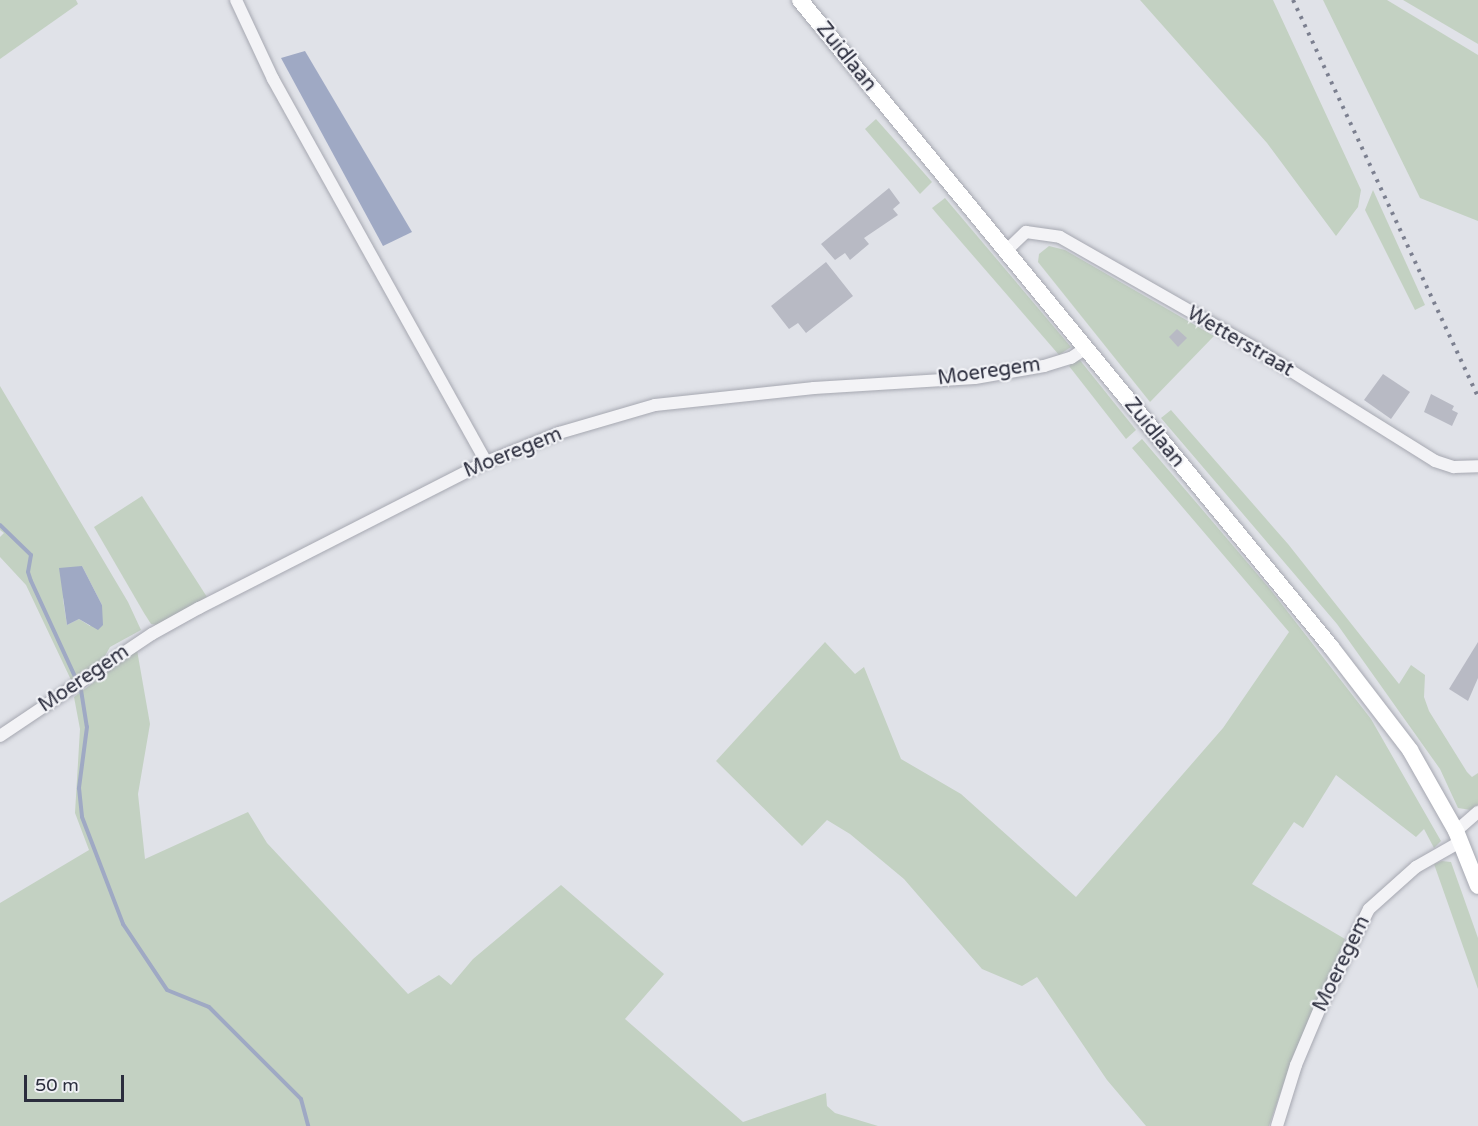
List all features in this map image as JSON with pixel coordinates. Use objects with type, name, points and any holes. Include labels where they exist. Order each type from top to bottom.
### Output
[{"type":"main road","name":"Zuidlaan","points":[[800,0],[1331,647],[1410,750],[1458,836],[1478,886]]},
{"type":"street","points":[[236,0],[273,79],[486,462]]},
{"type":"street","name":"Wetterstraat","points":[[1005,252],[1026,232],[1060,237],[1256,349],[1435,461],[1454,467],[1478,466]]},
{"type":"street","name":"Moeregem","points":[[0,736],[152,634],[486,462],[559,433],[655,405],[814,388],[975,378],[1044,366],[1071,358],[1086,348]]},
{"type":"street","name":"Moeregem","points":[[1278,1126],[1316,1017],[1369,909],[1416,867],[1458,836],[1478,812]]},
{"type":"green space","points":[[0,0],[76,0],[78,4],[0,59]]},
{"type":"green space","points":[[1140,0],[1273,0],[1361,190],[1358,207],[1336,236],[1267,143]]},
{"type":"green space","points":[[1323,0],[1387,0],[1478,55],[1478,221],[1420,198]]},
{"type":"green space","points":[[1403,0],[1478,0],[1478,44]]},
{"type":"green space","points":[[876,119],[932,182],[920,194],[865,129]]},
{"type":"green space","points":[[1373,190],[1425,305],[1415,310],[1365,210]]},
{"type":"green space","points":[[945,198],[1071,347],[1059,355],[937,214],[932,208]]},
{"type":"green space","points":[[1049,246],[1065,250],[1214,336],[1150,402],[1038,262],[1039,254]]},
{"type":"green space","points":[[1079,359],[1136,430],[1126,439],[1069,366]]},
{"type":"green space","points":[[0,386],[128,602],[141,630],[110,647],[101,663],[72,682],[26,585],[0,557],[0,537],[4,533],[0,530]],"holes":[[[82,566],[102,605],[90,626],[79,619],[67,625],[63,599]]]},
{"type":"green space","points":[[1171,410],[1288,544],[1399,684],[1411,665],[1425,675],[1424,697],[1429,711],[1467,772],[1472,777],[1478,773],[1478,805],[1471,810],[1458,808],[1440,769],[1337,624],[1161,418]]},
{"type":"green space","points":[[1142,439],[1270,589],[1371,719],[1441,841],[1434,848],[1424,829],[1416,837],[1336,775],[1303,828],[1294,822],[1252,884],[1345,939],[1293,1056],[1269,1126],[1146,1126],[1107,1080],[1037,977],[1022,986],[982,969],[904,879],[850,834],[827,820],[802,846],[716,761],[825,642],[855,674],[864,667],[901,759],[961,794],[1076,897],[1223,728],[1289,632],[1132,448]]},
{"type":"green space","points":[[142,496],[207,597],[157,625],[151,624],[94,527]]},
{"type":"green space","points":[[137,650],[150,724],[138,794],[145,859],[248,812],[267,843],[408,994],[439,975],[451,985],[473,959],[561,885],[664,974],[625,1019],[743,1122],[826,1093],[827,1106],[835,1113],[878,1126],[0,1126],[0,903],[89,850],[75,813],[80,729],[74,697]]},
{"type":"green space","points":[[1442,861],[1451,862],[1478,938],[1478,989],[1434,864]]},
{"type":"water","points":[[305,51],[412,232],[383,246],[281,58]]},
{"type":"water","points":[[82,566],[102,605],[103,625],[98,630],[79,619],[67,625],[59,568]]},
{"type":"building","points":[[889,188],[900,203],[893,209],[898,215],[864,238],[869,244],[850,260],[845,253],[835,260],[821,244]]},
{"type":"building","points":[[826,262],[853,296],[806,333],[798,323],[789,329],[771,306]]},
{"type":"building","points":[[1177,329],[1187,338],[1178,347],[1169,337]]},
{"type":"building","points":[[1383,374],[1410,392],[1391,419],[1364,400]]},
{"type":"building","points":[[1431,394],[1454,406],[1452,410],[1458,413],[1452,426],[1424,412]]},
{"type":"building","points":[[1478,642],[1478,678],[1468,701],[1449,689]]},
{"type":"waterway","points":[[0,525],[31,555],[28,572],[31,581],[77,681]]},
{"type":"waterway","points":[[81,690],[87,727],[79,788],[82,817],[123,924],[167,990],[209,1007],[301,1099],[308,1126]]},
{"type":"railway","points":[[1293,0],[1478,396]]}]
